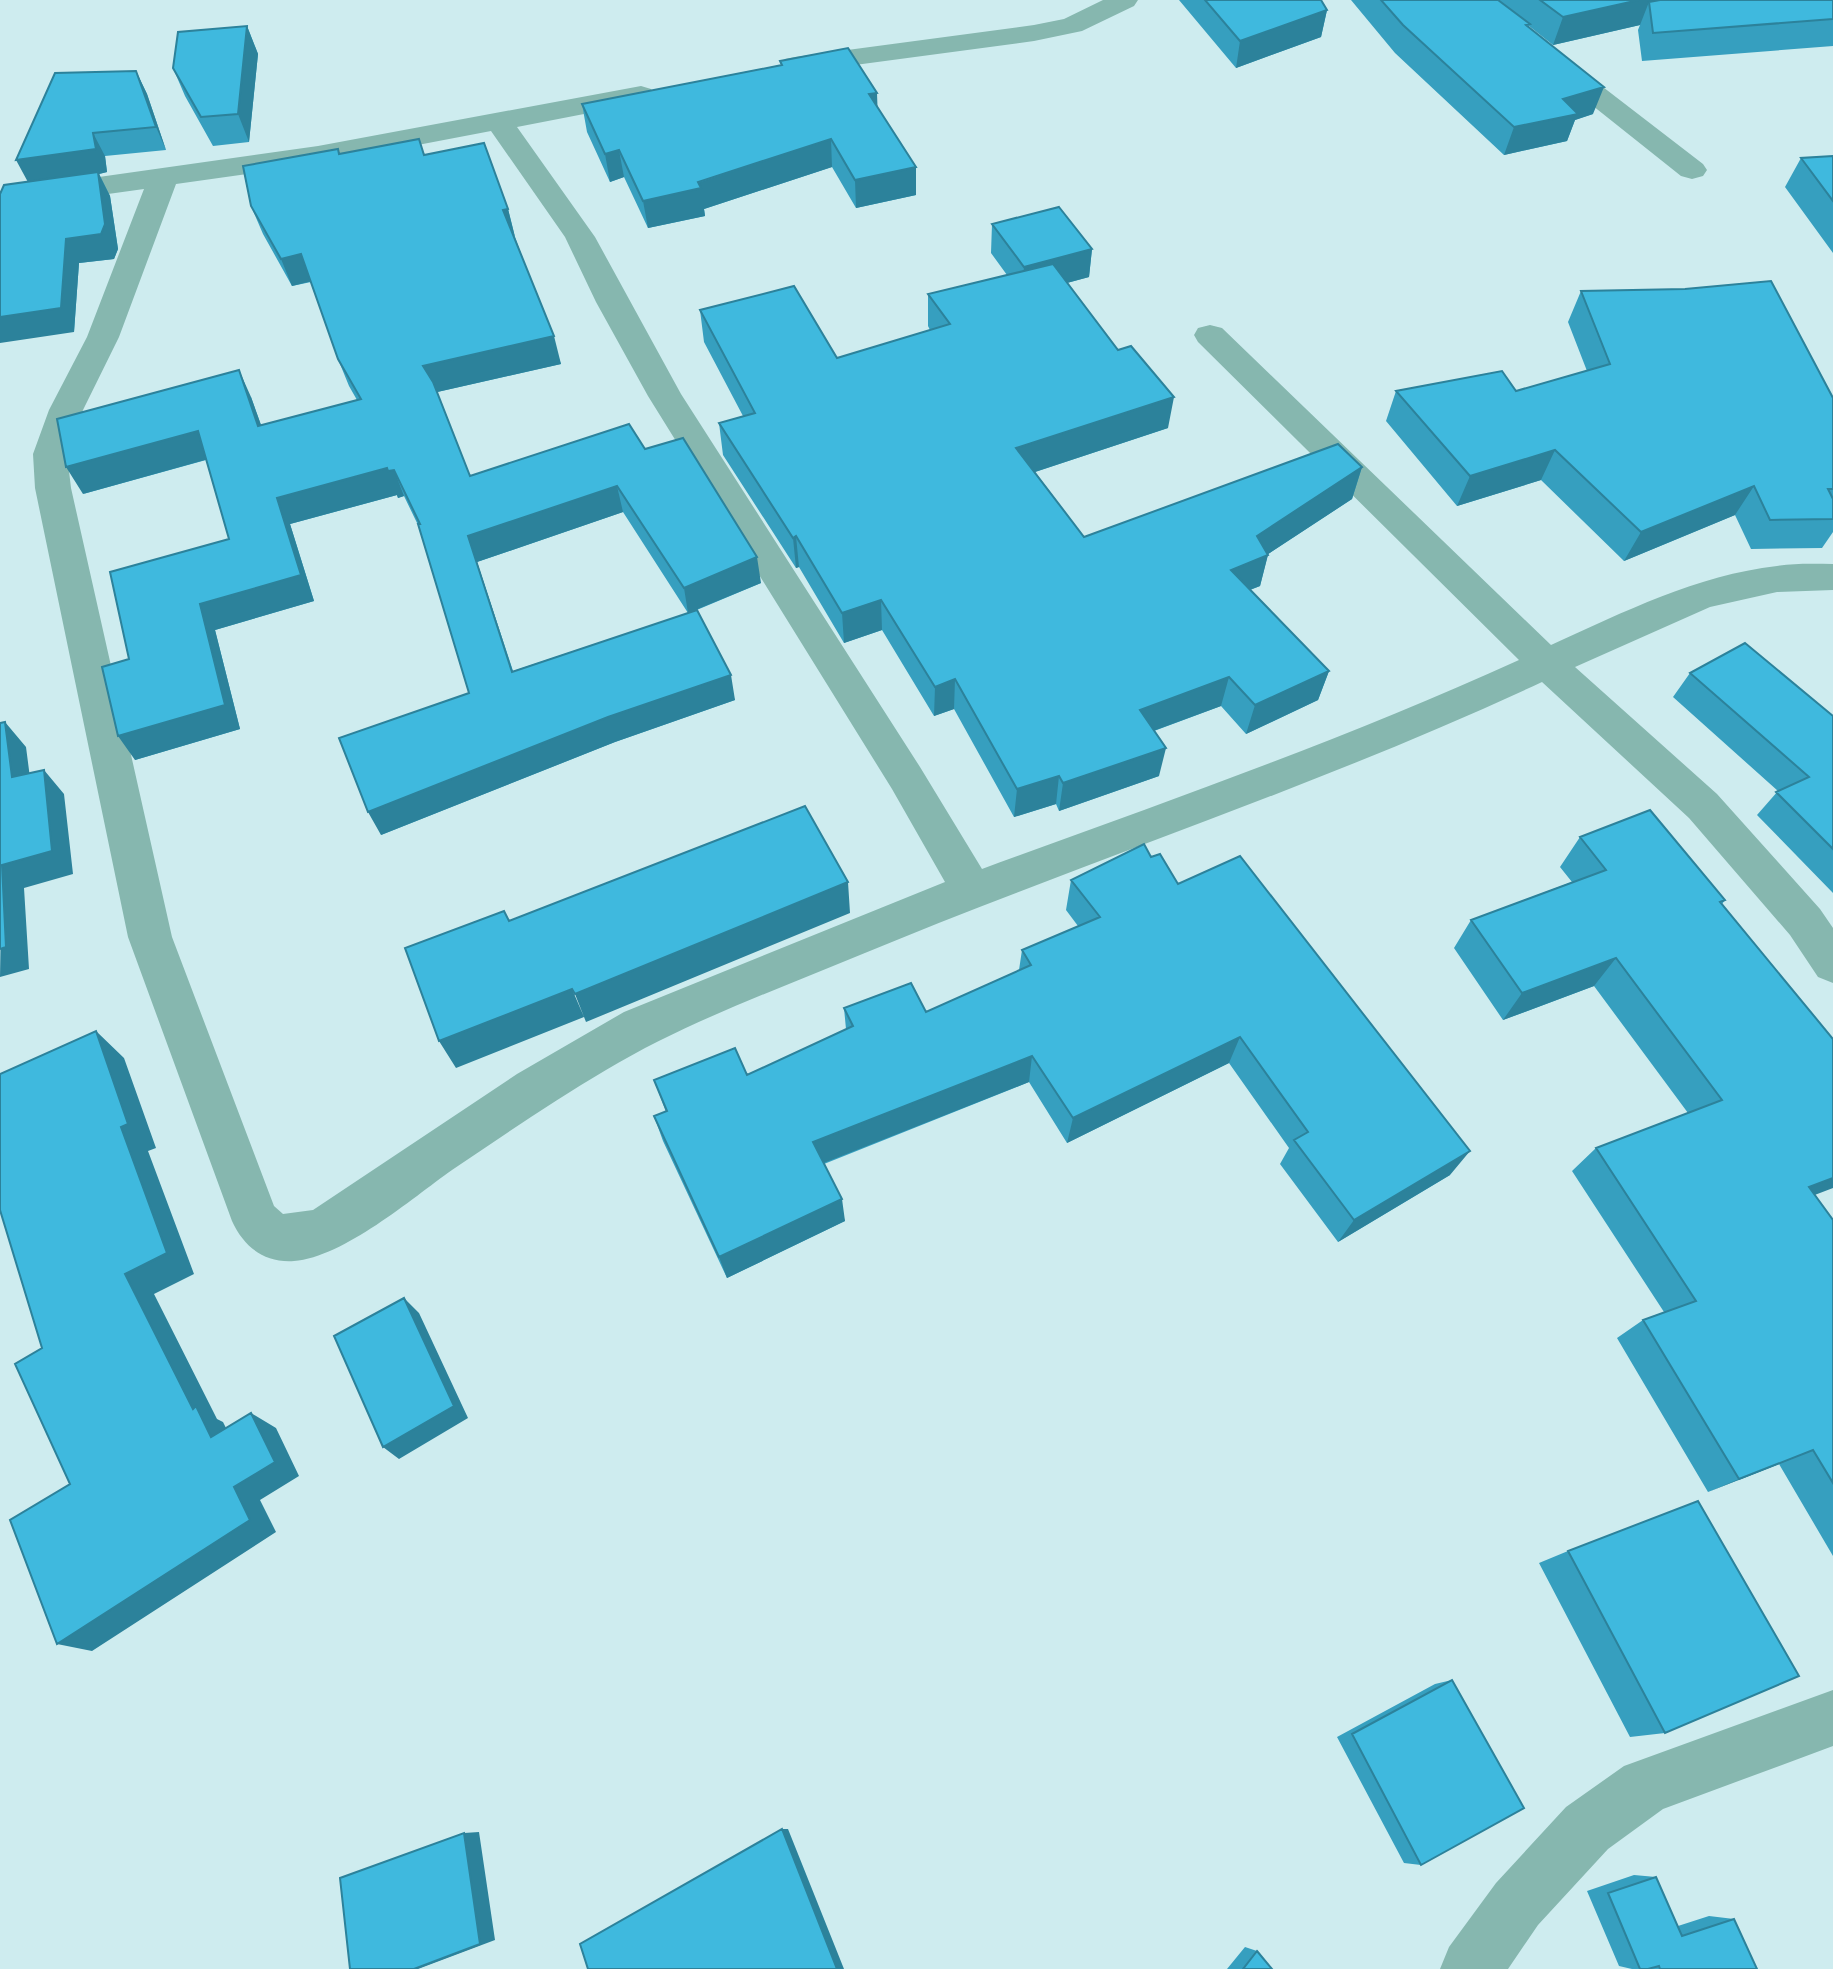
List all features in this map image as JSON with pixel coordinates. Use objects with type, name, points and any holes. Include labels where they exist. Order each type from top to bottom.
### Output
[{"type":"street","points":[[766,70],[1034,33],[1072,25],[1125,0]]},
{"type":"street","points":[[1473,0],[1692,170]]},
{"type":"street","points":[[0,200],[318,155],[672,89]]},
{"type":"street","points":[[500,123],[580,237],[612,302],[665,396],[906,778],[972,890]]},
{"type":"street","points":[[164,176],[103,337],[66,410],[50,454],[53,488],[150,937],[256,1221],[273,1237],[296,1238],[325,1230],[533,1089],[640,1026],[972,890],[1303,768],[1444,711],[1640,620],[1703,595],[1777,579],[1833,577]]},
{"type":"street","points":[[1210,335],[1547,664],[1703,806],[1805,922],[1833,964]]},
{"type":"street","points":[[1471,1969],[1517,1904],[1587,1828],[1633,1795],[1645,1787],[1833,1718]]},
{"type":"building","points":[[1205,0],[1321,0],[1327,10],[1240,41]]},
{"type":"building","points":[[1381,0],[1498,0],[1604,87],[1563,99],[1578,114],[1514,127],[1403,25]]},
{"type":"building","points":[[1540,0],[1639,0],[1563,17]]},
{"type":"building","points":[[1833,0],[1833,19],[1653,33],[1649,2]]},
{"type":"building","points":[[247,26],[238,114],[201,117],[173,68],[178,32]]},
{"type":"building","points":[[848,48],[877,93],[869,94],[916,167],[855,180],[831,139],[698,182],[701,188],[643,201],[619,150],[605,154],[582,104],[782,65],[780,61]]},
{"type":"building","points":[[136,71],[156,127],[93,133],[96,149],[16,160],[55,73]]},
{"type":"building","points":[[419,139],[424,155],[484,143],[508,209],[503,210],[554,336],[423,366],[433,382],[470,476],[629,424],[645,449],[683,438],[757,557],[684,588],[617,486],[468,536],[512,672],[697,610],[731,675],[608,717],[368,812],[339,738],[469,693],[420,524],[394,470],[388,471],[387,468],[277,498],[301,575],[200,604],[225,705],[118,736],[102,667],[129,659],[110,572],[229,539],[198,431],[66,467],[57,419],[239,370],[258,426],[361,399],[338,359],[301,254],[281,259],[251,206],[243,166],[338,149],[339,154]]},
{"type":"building","points":[[1833,156],[1833,201],[1801,158]]},
{"type":"building","points":[[98,172],[105,224],[101,234],[66,239],[61,308],[0,317],[0,194],[4,185]]},
{"type":"building","points":[[1059,207],[1092,249],[1024,267],[992,224]]},
{"type":"building","points":[[1053,264],[1118,350],[1131,346],[1174,397],[1016,448],[1084,537],[1338,444],[1362,467],[1257,536],[1268,555],[1231,570],[1329,671],[1255,705],[1229,677],[1140,710],[1166,748],[1063,783],[1059,776],[1017,789],[955,679],[935,687],[881,600],[842,613],[796,536],[793,538],[719,423],[755,413],[700,310],[794,286],[837,358],[950,324],[928,294]]},
{"type":"building","points":[[1771,281],[1833,398],[1833,489],[1828,489],[1833,499],[1833,519],[1770,520],[1754,486],[1641,532],[1555,450],[1470,476],[1396,391],[1502,371],[1516,391],[1610,364],[1581,291],[1685,289]]},
{"type":"building","points":[[1745,643],[1833,716],[1833,849],[1776,792],[1809,777],[1690,673]]},
{"type":"building","points":[[5,722],[12,777],[44,770],[52,851],[2,865],[6,947],[0,949],[0,723]]},
{"type":"building","points":[[805,806],[848,882],[575,994],[572,989],[439,1041],[405,948],[504,911],[509,921]]},
{"type":"building","points":[[1650,810],[1725,900],[1720,902],[1833,1039],[1833,1178],[1809,1187],[1833,1220],[1833,1483],[1813,1450],[1739,1479],[1643,1320],[1696,1301],[1596,1148],[1722,1100],[1616,958],[1522,993],[1471,920],[1606,870],[1580,837]]},
{"type":"building","points":[[1144,844],[1151,857],[1160,854],[1178,884],[1240,856],[1470,1151],[1354,1220],[1294,1140],[1308,1132],[1240,1037],[1073,1118],[1032,1056],[813,1142],[842,1199],[719,1257],[654,1116],[667,1111],[654,1080],[735,1048],[747,1075],[853,1026],[844,1008],[911,983],[926,1012],[1031,965],[1022,950],[1100,917],[1071,880]]},
{"type":"building","points":[[96,1031],[128,1124],[121,1127],[167,1253],[125,1274],[193,1409],[196,1406],[211,1437],[251,1413],[275,1462],[234,1487],[250,1520],[57,1644],[10,1520],[70,1484],[15,1364],[42,1348],[0,1210],[0,1074]]},
{"type":"building","points":[[404,1298],[454,1406],[383,1447],[334,1336]]},
{"type":"building","points":[[1698,1501],[1799,1676],[1665,1733],[1568,1551]]},
{"type":"building","points":[[1452,1680],[1524,1808],[1421,1865],[1352,1734]]},
{"type":"building","points":[[782,1829],[837,1969],[588,1969],[580,1944]]},
{"type":"building","points":[[464,1833],[480,1944],[414,1969],[350,1969],[340,1878]]},
{"type":"building","points":[[1656,1877],[1682,1936],[1734,1919],[1757,1969],[1660,1969],[1659,1966],[1640,1969],[1608,1893]]},
{"type":"building","points":[[1257,1951],[1272,1969],[1243,1969]]}]
